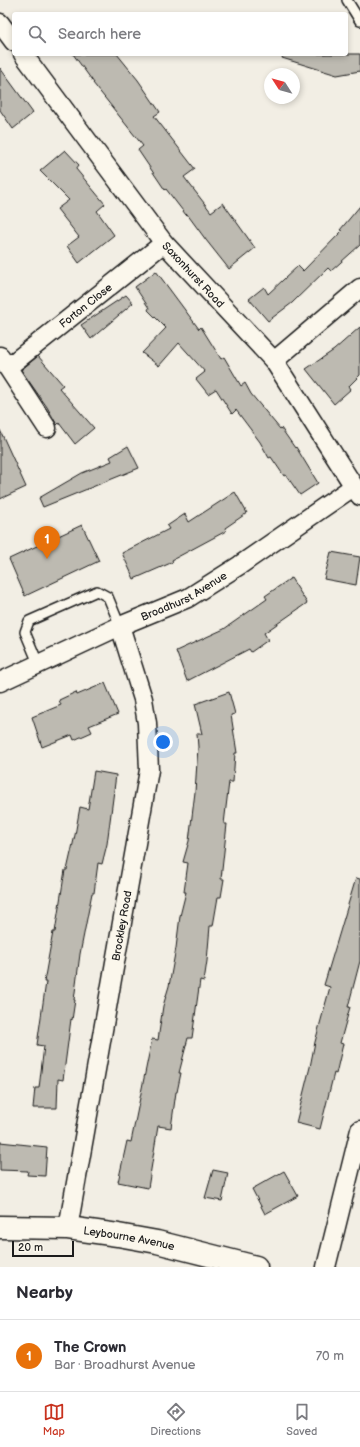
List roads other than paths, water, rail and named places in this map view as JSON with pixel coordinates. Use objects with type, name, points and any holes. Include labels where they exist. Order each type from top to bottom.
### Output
[{"type":"street","points":[[0,23],[12,39]]},
{"type":"street","name":"Saxonhurst Road","points":[[24,56],[164,243],[274,360],[357,492]]},
{"type":"street","name":"Forton Close","points":[[47,428],[4,362],[164,243]]},
{"type":"street","points":[[274,360],[360,288]]},
{"type":"street","name":"Broadhurst Avenue","points":[[0,682],[120,626],[188,598],[357,492]]},
{"type":"street","name":"Brockley Road","points":[[68,1228],[149,770],[147,723],[143,699],[120,626]]},
{"type":"street","points":[[326,1267],[360,1130]]},
{"type":"street","name":"Leybourne Avenue","points":[[0,1228],[68,1228],[118,1235],[157,1242],[256,1267]]},
{"type":"lane","points":[[347,0],[360,21]]},
{"type":"lane","points":[[38,663],[25,632],[29,621],[97,591],[108,596],[120,626]]},
{"type":"place","name":"The Crown","points":[[47,559]]}]
